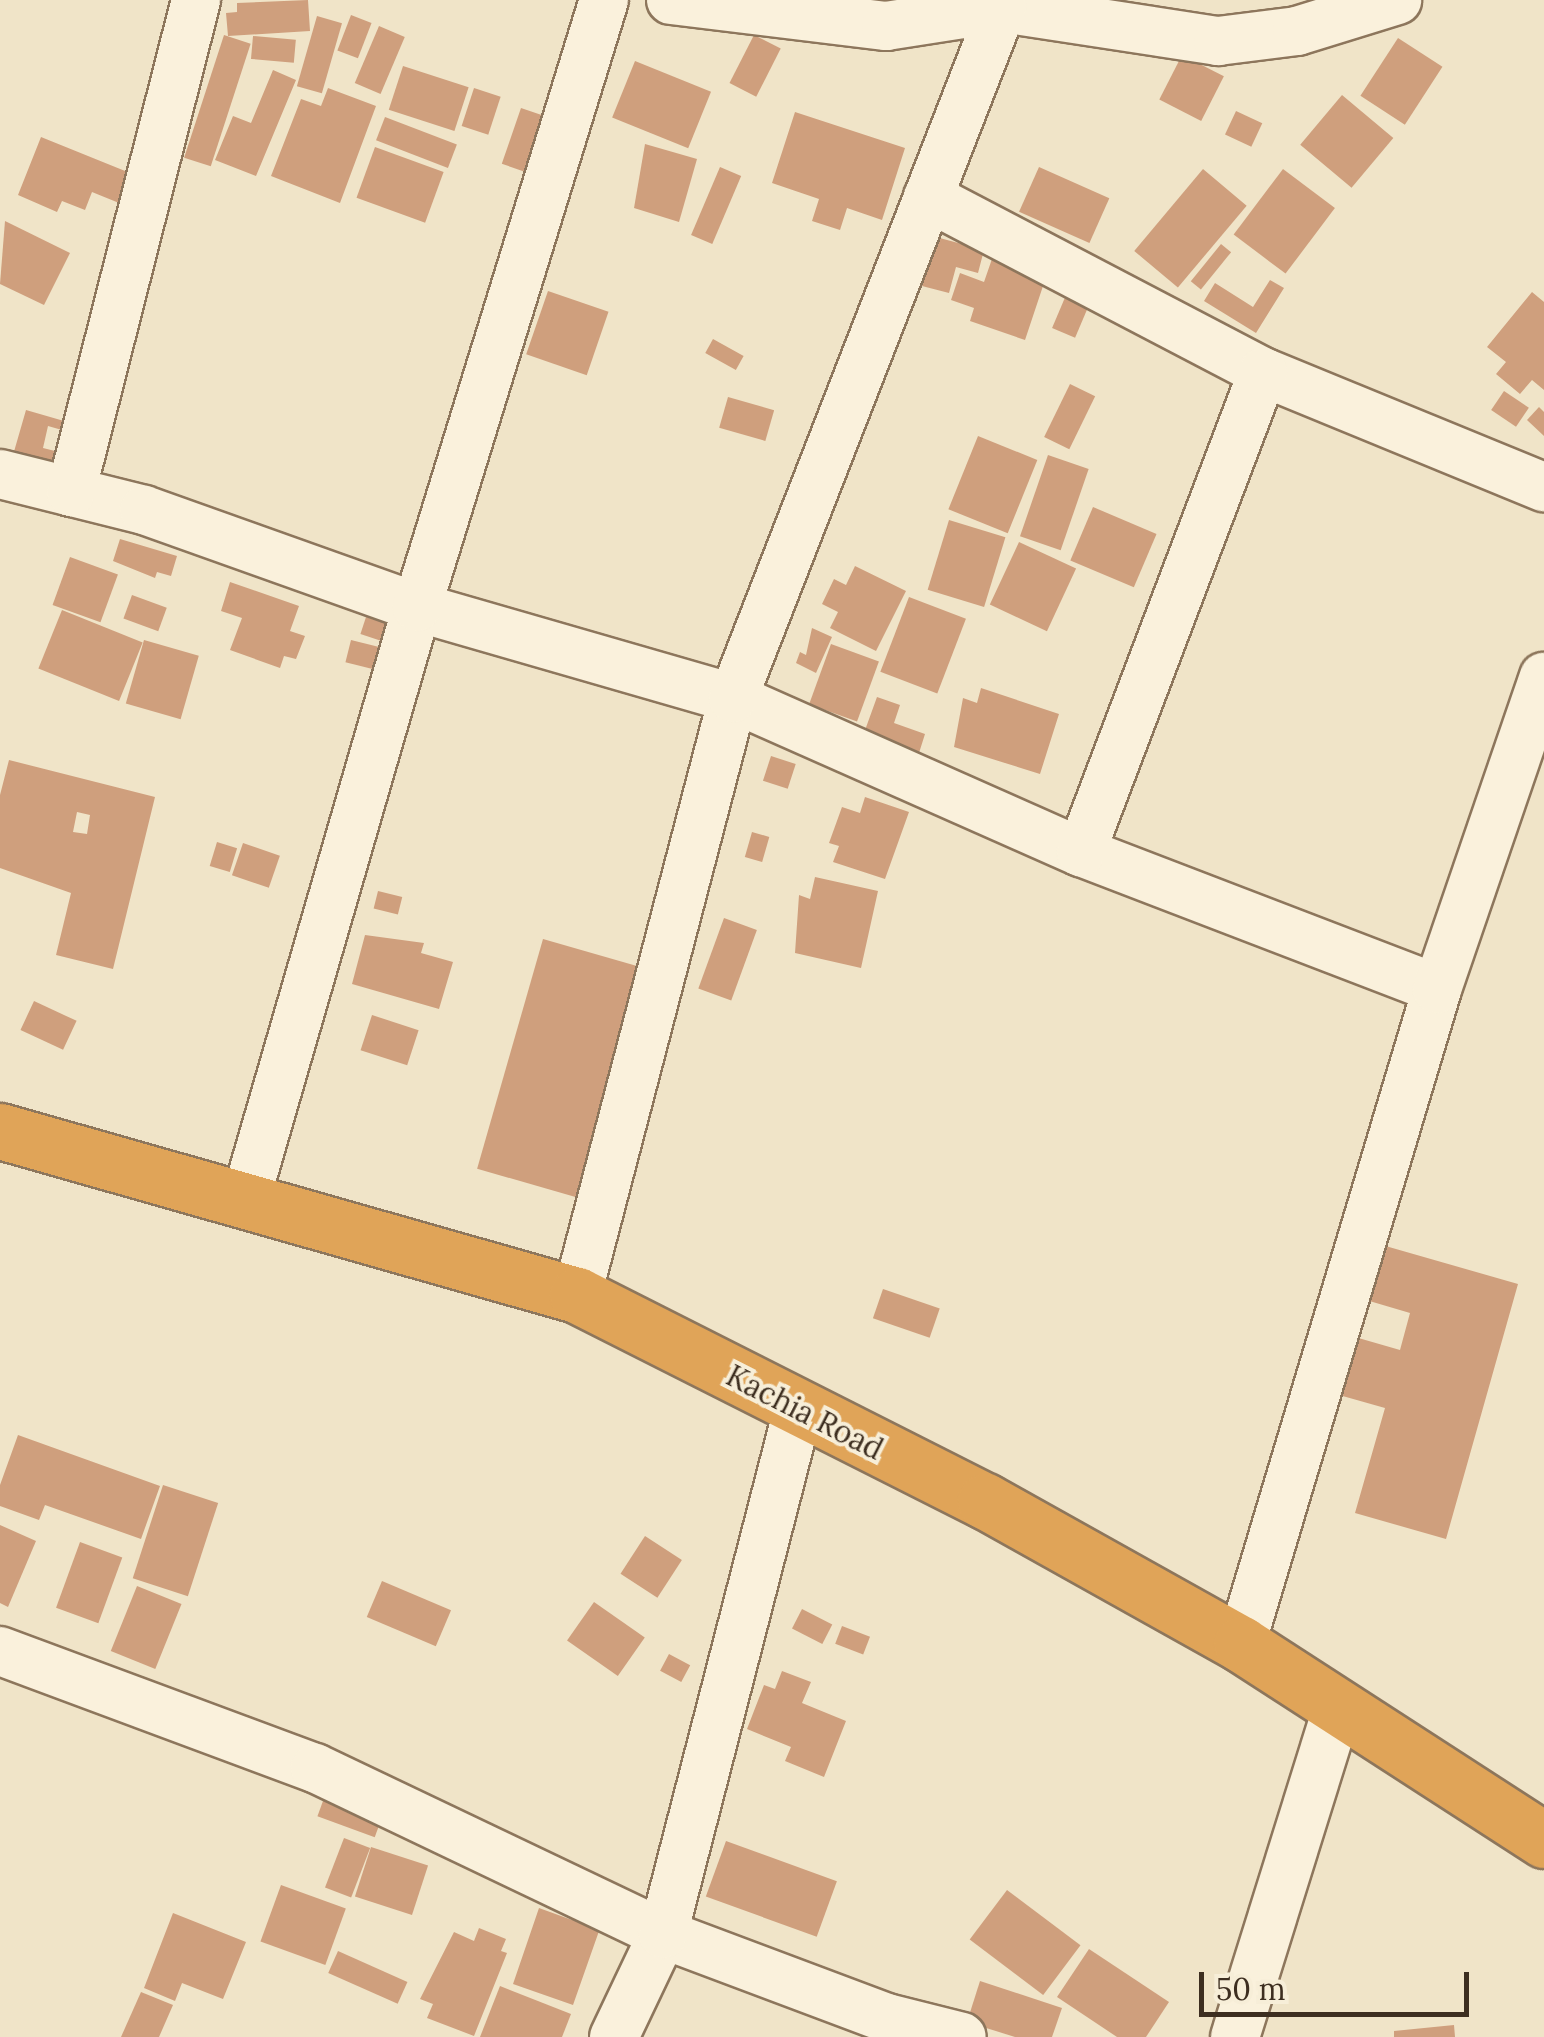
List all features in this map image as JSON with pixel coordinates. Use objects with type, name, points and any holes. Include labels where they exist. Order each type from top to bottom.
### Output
[{"type":"highway","name":"Kachia Road","points":[[0,1131],[576,1295],[985,1501],[1242,1644],[1544,1840]]},
{"type":"street","points":[[71,492],[196,0]]},
{"type":"street","points":[[245,1201],[417,607],[604,0]]},
{"type":"street","points":[[671,0],[886,26],[1002,8],[1218,42],[1315,26],[1397,0]]},
{"type":"street","points":[[576,1295],[732,698],[1002,8]]},
{"type":"street","points":[[928,197],[1263,372],[1544,487]]},
{"type":"street","points":[[1082,852],[1263,372]]},
{"type":"street","points":[[0,474],[144,510],[417,607],[732,698],[1082,852],[1438,989]]},
{"type":"street","points":[[1242,1644],[1438,989],[1544,677]]},
{"type":"street","points":[[614,2037],[663,1934],[798,1410]]},
{"type":"street","points":[[0,1651],[315,1768],[663,1934],[887,2018],[962,2037]]},
{"type":"street","points":[[1235,2037],[1338,1708]]},
{"type":"building","points":[[308,0],[310,31],[228,36],[226,13],[237,12],[237,3]]},
{"type":"building","points":[[351,15],[372,23],[358,58],[337,50]]},
{"type":"building","points":[[317,16],[342,23],[322,93],[297,86]]},
{"type":"building","points":[[379,26],[405,37],[381,94],[355,83]]},
{"type":"building","points":[[224,35],[251,44],[211,166],[184,158]]},
{"type":"building","points":[[754,35],[781,49],[756,97],[729,83]]},
{"type":"building","points":[[253,36],[296,40],[294,63],[251,59]]},
{"type":"building","points":[[1398,38],[1442,67],[1405,125],[1360,96]]},
{"type":"building","points":[[1182,55],[1224,76],[1201,121],[1159,100]]},
{"type":"building","points":[[635,61],[711,92],[688,148],[612,118]]},
{"type":"building","points":[[403,66],[469,87],[454,131],[389,110]]},
{"type":"building","points":[[273,70],[296,80],[256,176],[215,160],[233,116],[251,123]]},
{"type":"building","points":[[328,88],[376,106],[340,203],[271,176],[301,99],[321,106]]},
{"type":"building","points":[[474,88],[501,97],[488,135],[462,126]]},
{"type":"building","points":[[1342,95],[1393,138],[1352,188],[1300,145]]},
{"type":"building","points":[[521,108],[547,117],[528,173],[502,164]]},
{"type":"building","points":[[1236,111],[1262,123],[1251,147],[1225,135]]},
{"type":"building","points":[[795,112],[905,148],[882,220],[847,208],[840,230],[812,221],[819,199],[772,183]]},
{"type":"building","points":[[385,117],[457,145],[448,168],[376,140]]},
{"type":"building","points":[[41,137],[135,175],[124,205],[92,192],[85,210],[62,201],[57,212],[18,195]]},
{"type":"building","points":[[645,144],[697,159],[679,222],[634,208]]},
{"type":"building","points":[[375,147],[444,172],[425,223],[357,198]]},
{"type":"building","points":[[720,167],[741,176],[712,244],[691,235]]},
{"type":"building","points":[[1039,167],[1109,198],[1089,243],[1019,212]]},
{"type":"building","points":[[1203,169],[1247,206],[1178,288],[1134,251]]},
{"type":"building","points":[[1283,169],[1335,208],[1286,274],[1234,234]]},
{"type":"building","points":[[5,221],[70,253],[44,305],[0,284]]},
{"type":"building","points":[[936,237],[984,250],[978,273],[956,267],[949,293],[922,286]]},
{"type":"building","points":[[1221,244],[1231,252],[1201,289],[1191,281]]},
{"type":"building","points":[[993,256],[1047,274],[1025,340],[970,321],[974,308],[951,300],[960,273],[984,282]]},
{"type":"building","points":[[1270,280],[1284,288],[1256,333],[1204,301],[1215,283],[1253,307]]},
{"type":"building","points":[[1072,281],[1095,291],[1075,338],[1052,328]]},
{"type":"building","points":[[548,291],[609,312],[587,375],[526,354]]},
{"type":"building","points":[[1532,292],[1544,302],[1544,390],[1532,380],[1520,394],[1496,374],[1506,362],[1487,347]]},
{"type":"building","points":[[713,339],[744,356],[736,370],[705,353]]},
{"type":"building","points":[[1070,384],[1095,396],[1069,449],[1044,437]]},
{"type":"building","points":[[1504,391],[1529,408],[1516,427],[1491,410]]},
{"type":"building","points":[[728,397],[774,410],[765,441],[719,428]]},
{"type":"building","points":[[1539,407],[1544,412],[1544,436],[1527,420]]},
{"type":"building","points":[[26,410],[64,421],[62,430],[48,426],[43,448],[55,451],[49,473],[11,462]]},
{"type":"building","points":[[978,436],[1037,460],[1008,533],[948,509]]},
{"type":"building","points":[[1048,455],[1089,469],[1061,550],[1020,536]]},
{"type":"building","points":[[1093,507],[1157,534],[1134,587],[1070,560]]},
{"type":"building","points":[[949,520],[1005,537],[984,607],[928,590]]},
{"type":"building","points":[[120,539],[177,556],[171,576],[157,572],[155,578],[113,561]]},
{"type":"building","points":[[1019,542],[1076,569],[1047,631],[990,605]]},
{"type":"building","points":[[70,557],[118,574],[100,622],[53,605]]},
{"type":"building","points":[[855,566],[906,591],[876,651],[830,628],[838,612],[822,604],[834,579],[846,585]]},
{"type":"building","points":[[230,582],[299,606],[290,631],[305,636],[296,659],[284,656],[280,668],[230,650],[242,618],[221,611]]},
{"type":"building","points":[[132,595],[167,608],[158,631],[123,618]]},
{"type":"building","points":[[909,597],[966,619],[937,694],[880,672]]},
{"type":"building","points":[[62,610],[143,643],[119,701],[38,668]]},
{"type":"building","points":[[366,617],[388,624],[382,641],[360,634]]},
{"type":"building","points":[[812,628],[832,637],[816,673],[796,663],[800,652],[806,655]]},
{"type":"building","points":[[144,640],[199,656],[181,719],[126,703]]},
{"type":"building","points":[[351,640],[380,647],[375,670],[345,662]]},
{"type":"building","points":[[831,644],[879,661],[857,722],[809,704]]},
{"type":"building","points":[[981,688],[1059,714],[1040,774],[954,747],[963,698],[977,703]]},
{"type":"building","points":[[877,697],[900,705],[894,723],[925,734],[919,753],[864,733]]},
{"type":"building","points":[[771,756],[796,764],[788,789],[763,781]]},
{"type":"building","points":[[9,760],[155,797],[113,969],[56,955],[71,893],[0,868],[0,795]],"holes":[[[77,812],[90,815],[87,834],[73,832]]]},
{"type":"building","points":[[865,797],[909,812],[885,879],[833,862],[839,846],[829,843],[842,807],[860,813]]},
{"type":"building","points":[[752,832],[769,837],[762,862],[745,857]]},
{"type":"building","points":[[217,842],[237,848],[230,872],[210,866]]},
{"type":"building","points":[[243,843],[280,856],[269,888],[232,875]]},
{"type":"building","points":[[815,877],[878,891],[861,968],[795,953],[799,895],[810,899]]},
{"type":"building","points":[[378,891],[402,897],[398,915],[374,908]]},
{"type":"building","points":[[724,918],[757,930],[731,1000],[698,988]]},
{"type":"building","points":[[365,935],[424,943],[421,953],[453,962],[439,1009],[352,984]]},
{"type":"building","points":[[543,939],[661,973],[595,1203],[477,1169]]},
{"type":"building","points":[[34,1001],[77,1021],[63,1050],[20,1030]]},
{"type":"building","points":[[372,1015],[419,1030],[407,1065],[361,1050]]},
{"type":"building","points":[[1382,1245],[1518,1284],[1446,1539],[1355,1513],[1385,1408],[1332,1393],[1348,1335],[1400,1350],[1410,1313],[1366,1300]]},
{"type":"building","points":[[883,1289],[940,1309],[930,1338],[873,1318]]},
{"type":"building","points":[[18,1435],[160,1486],[141,1539],[45,1505],[39,1520],[0,1506],[0,1485]]},
{"type":"building","points":[[163,1485],[218,1503],[188,1596],[133,1578]]},
{"type":"building","points":[[0,1525],[36,1541],[8,1607],[0,1603]]},
{"type":"building","points":[[645,1536],[682,1560],[657,1598],[620,1574]]},
{"type":"building","points":[[80,1542],[122,1557],[98,1623],[56,1608]]},
{"type":"building","points":[[382,1581],[451,1610],[436,1646],[367,1617]]},
{"type":"building","points":[[137,1586],[182,1604],[155,1669],[111,1651]]},
{"type":"building","points":[[594,1602],[645,1638],[618,1676],[567,1641]]},
{"type":"building","points":[[802,1609],[832,1624],[822,1644],[792,1629]]},
{"type":"building","points":[[842,1626],[870,1637],[863,1654],[835,1644]]},
{"type":"building","points":[[669,1654],[690,1665],[681,1682],[660,1671]]},
{"type":"building","points":[[782,1671],[811,1682],[802,1703],[846,1721],[824,1777],[785,1761],[791,1747],[747,1729],[764,1685],[775,1689]]},
{"type":"building","points":[[327,1790],[384,1811],[375,1837],[317,1816]]},
{"type":"building","points":[[344,1838],[370,1848],[351,1898],[325,1887]]},
{"type":"building","points":[[726,1841],[837,1881],[817,1937],[706,1896]]},
{"type":"building","points":[[371,1847],[428,1866],[412,1915],[355,1896]]},
{"type":"building","points":[[281,1885],[346,1909],[325,1965],[260,1941]]},
{"type":"building","points":[[1007,1890],[1080,1945],[1043,1995],[970,1940]]},
{"type":"building","points":[[577,1904],[605,1914],[573,2005],[513,1984],[539,1908],[572,1920]]},
{"type":"building","points":[[173,1913],[246,1942],[223,1999],[182,1983],[175,2001],[144,1988]]},
{"type":"building","points":[[479,1928],[506,1939],[501,1951],[507,1953],[474,2036],[427,2018],[433,2004],[420,1999],[454,1932],[474,1941]]},
{"type":"building","points":[[1089,1949],[1169,2002],[1146,2037],[1117,2037],[1057,1997]]},
{"type":"building","points":[[338,1951],[407,1982],[398,2004],[328,1973]]},
{"type":"building","points":[[980,1981],[1062,2008],[1052,2037],[1015,2037],[967,2022]]},
{"type":"building","points":[[500,1986],[571,2014],[562,2037],[480,2037]]},
{"type":"building","points":[[141,1992],[173,2005],[159,2037],[121,2037]]},
{"type":"building","points":[[1454,2025],[1455,2037],[1394,2037],[1394,2031]]}]
